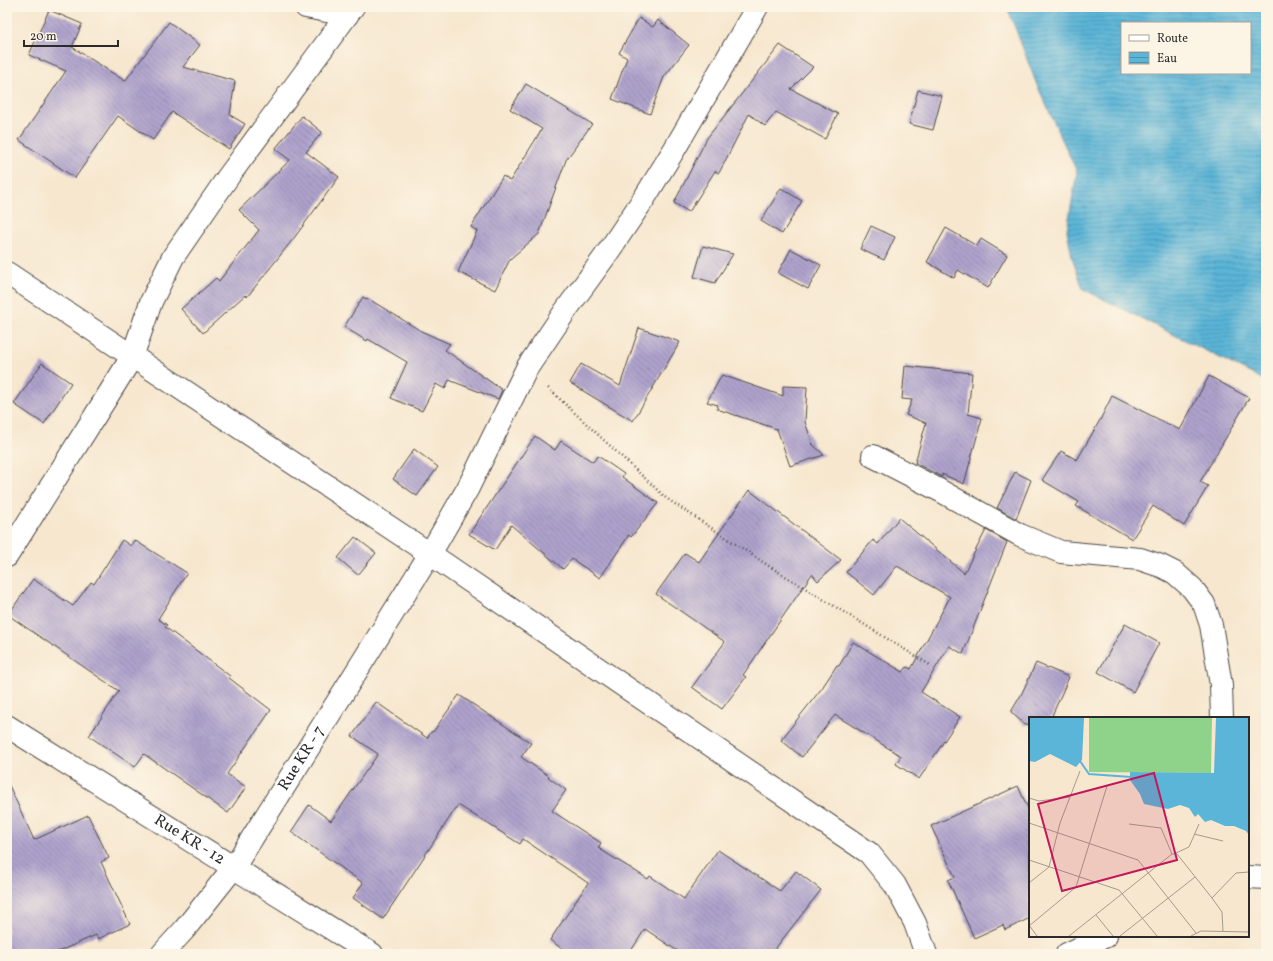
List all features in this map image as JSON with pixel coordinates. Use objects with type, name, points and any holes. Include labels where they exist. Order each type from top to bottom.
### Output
[{"type":"street","points":[[306,7],[350,11]]},
{"type":"street","name":"Rue KR - 7","points":[[162,954],[184,930],[234,867],[430,554],[468,488],[527,368],[566,310],[606,255],[645,196],[674,150],[757,7]]},
{"type":"street","points":[[7,556],[132,357],[151,302],[173,257],[232,171],[350,11]]},
{"type":"street","points":[[7,273],[430,554],[869,853],[895,885],[915,923],[926,954]]},
{"type":"street","points":[[873,456],[939,490],[1020,535],[1061,552],[1140,559],[1161,566],[1175,573],[1192,588],[1204,604],[1211,625],[1221,685],[1222,717]]},
{"type":"street","name":"Rue KR - 12","points":[[7,726],[372,954]]},
{"type":"street","points":[[1249,877],[1266,878]]},
{"type":"street","points":[[1066,954],[1104,937]]},
{"type":"path","points":[[527,368],[666,498],[769,566],[930,665]]},
{"type":"water","points":[[1007,7],[1266,7],[1266,381],[1083,289],[1072,257],[1067,230],[1077,172],[1037,85]]},
{"type":"building","points":[[49,10],[82,24],[72,47],[125,81],[169,22],[200,45],[183,67],[235,81],[230,115],[245,124],[229,149],[172,112],[153,140],[118,116],[75,178],[19,140],[66,71],[29,55]]},
{"type":"building","points":[[639,18],[653,27],[658,20],[689,45],[664,77],[650,114],[612,99],[627,58],[619,53]]},
{"type":"building","points":[[780,45],[813,67],[791,89],[838,114],[825,139],[776,112],[765,126],[749,114],[719,173],[715,171],[689,212],[674,203],[707,138]]},
{"type":"building","points":[[526,84],[592,124],[566,160],[539,234],[510,259],[495,290],[458,272],[477,231],[471,227],[503,176],[510,181],[542,129],[510,109]]},
{"type":"building","points":[[918,90],[942,96],[933,130],[909,124]]},
{"type":"building","points":[[302,116],[322,132],[306,152],[339,177],[294,238],[247,297],[245,295],[203,333],[181,309],[216,278],[219,281],[259,230],[239,210],[290,160],[275,149]]},
{"type":"building","points":[[781,188],[802,201],[782,234],[761,221]]},
{"type":"building","points":[[871,226],[895,237],[884,260],[860,249]]},
{"type":"building","points":[[946,228],[977,246],[981,239],[1007,255],[988,288],[958,270],[954,278],[927,262]]},
{"type":"building","points":[[703,246],[733,254],[715,283],[694,277]]},
{"type":"building","points":[[791,249],[821,265],[808,289],[778,273]]},
{"type":"building","points":[[363,297],[421,331],[450,344],[445,350],[502,390],[498,399],[449,380],[445,389],[436,384],[422,411],[391,398],[407,362],[344,327]]},
{"type":"building","points":[[639,328],[680,342],[633,421],[570,383],[581,364],[620,386]]},
{"type":"building","points":[[42,363],[71,383],[44,424],[14,404]]},
{"type":"building","points":[[905,366],[972,373],[968,414],[982,418],[964,484],[942,474],[942,477],[915,463],[926,423],[906,415],[912,400],[902,399]]},
{"type":"building","points":[[722,375],[783,396],[783,386],[807,387],[805,422],[813,445],[824,455],[790,466],[777,429],[717,409],[718,405],[707,402]]},
{"type":"building","points":[[1209,376],[1249,398],[1200,482],[1208,486],[1184,526],[1153,506],[1132,539],[1076,506],[1079,502],[1042,480],[1061,451],[1077,460],[1112,396],[1180,430]]},
{"type":"building","points":[[535,436],[555,450],[561,441],[593,462],[598,456],[624,474],[622,477],[658,503],[631,537],[629,535],[600,578],[572,559],[563,569],[511,525],[495,550],[469,534]]},
{"type":"building","points":[[414,449],[438,467],[417,496],[393,479]]},
{"type":"building","points":[[1015,472],[1031,480],[1016,519],[997,508]]},
{"type":"building","points":[[749,490],[841,560],[818,581],[812,574],[743,675],[746,677],[722,709],[692,687],[725,642],[656,594],[685,553],[699,562]]},
{"type":"building","points":[[899,518],[964,573],[986,530],[1007,542],[963,654],[949,646],[921,692],[960,717],[919,779],[896,764],[901,756],[835,715],[802,757],[781,740],[822,688],[837,665],[839,666],[853,642],[903,672],[907,667],[911,669],[950,597],[897,566],[874,595],[846,572],[873,540],[878,544]]},
{"type":"building","points":[[355,537],[376,553],[358,575],[338,558]]},
{"type":"building","points":[[122,540],[131,546],[134,540],[187,573],[158,619],[167,625],[165,627],[230,676],[229,678],[271,710],[227,774],[246,787],[228,813],[144,754],[135,767],[89,736],[119,691],[8,615],[33,579],[73,606],[91,582],[94,584]]},
{"type":"building","points":[[1125,624],[1159,643],[1133,692],[1098,672]]},
{"type":"building","points":[[1036,663],[1069,677],[1051,717],[1029,717],[1029,724],[1026,726],[1011,712]]},
{"type":"building","points":[[459,695],[531,743],[521,757],[549,776],[548,777],[566,790],[552,811],[601,843],[598,848],[648,879],[650,876],[684,899],[718,850],[780,891],[796,871],[821,890],[771,954],[682,954],[645,929],[629,954],[569,954],[550,940],[588,883],[523,839],[520,844],[458,805],[383,919],[353,898],[363,883],[291,832],[309,805],[331,821],[378,754],[352,736],[376,702],[427,738],[432,731],[433,732]]},
{"type":"building","points":[[7,781],[34,840],[88,815],[109,858],[101,862],[130,924],[98,939],[96,935],[53,954],[7,954]]},
{"type":"building","points":[[1018,786],[1029,811],[1029,918],[1005,930],[1003,925],[974,938],[948,880],[955,877],[931,826]]}]
